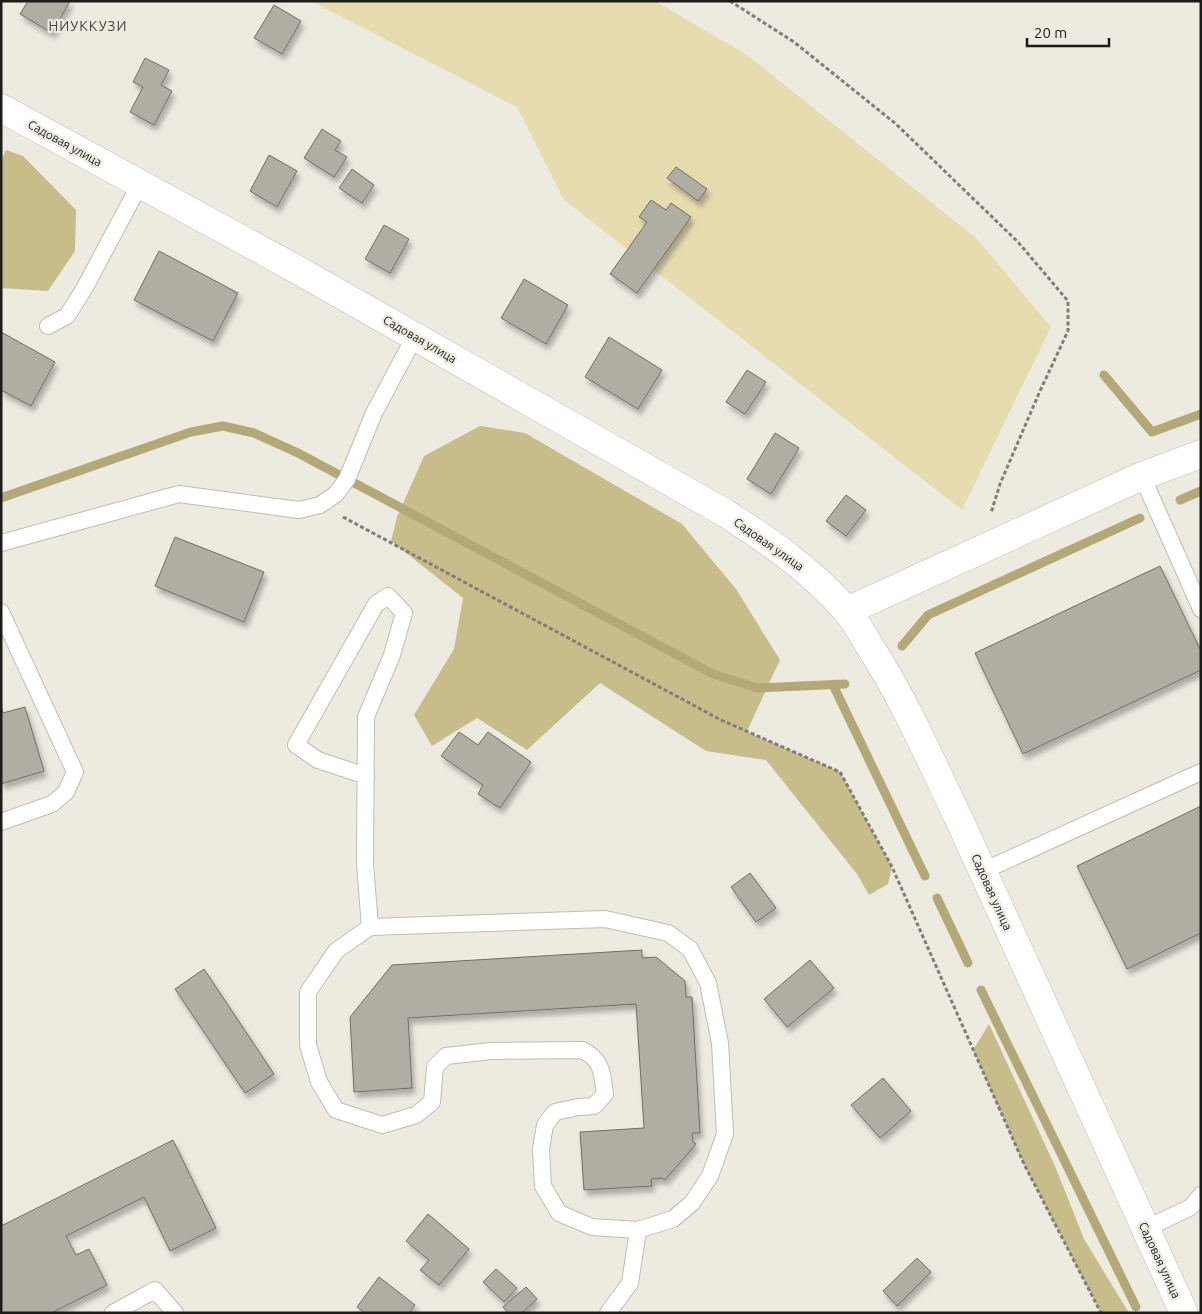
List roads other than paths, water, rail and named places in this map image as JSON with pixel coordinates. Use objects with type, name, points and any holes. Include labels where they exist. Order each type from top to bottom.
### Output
[{"type":"main road","name":"Садовая улица","points":[[1,108],[296,269],[733,518],[771,543],[808,571],[847,611],[890,679],[920,736],[1184,1313]]},
{"type":"main road","points":[[847,611],[1142,476],[1201,454]]},
{"type":"lane","points":[[48,326],[67,316],[84,289],[140,184]]},
{"type":"lane","points":[[1,543],[179,494],[299,510],[320,504],[336,494],[347,479],[374,413],[414,336]]},
{"type":"lane","points":[[1142,476],[1201,609]]},
{"type":"lane","points":[[366,776],[318,760],[296,745],[376,604],[388,596],[404,613],[392,656],[366,717],[366,776],[365,864],[370,927]]},
{"type":"lane","points":[[1,612],[75,772],[66,792],[52,804],[1,822]]},
{"type":"lane","points":[[983,871],[1201,772]]},
{"type":"lane","points":[[605,919],[668,933],[690,949],[708,983],[720,1043],[725,1134],[710,1176],[692,1203],[673,1219],[638,1230],[592,1227],[559,1213],[543,1186],[541,1148],[545,1125],[555,1112],[594,1106],[605,1094],[602,1070],[592,1055],[582,1050],[491,1051],[446,1056],[435,1067],[432,1102],[416,1115],[382,1125],[336,1110],[319,1082],[308,1045],[308,992],[336,951],[370,927],[605,919]]},
{"type":"lane","points":[[1145,1229],[1191,1207],[1201,1195]]},
{"type":"lane","points":[[608,1313],[630,1283],[638,1230]]},
{"type":"lane","points":[[113,1313],[155,1290],[175,1313]]},
{"type":"waterway","points":[[1104,375],[1152,432],[1201,414]]},
{"type":"waterway","points":[[1,498],[191,432],[223,426],[254,433],[298,453],[713,674],[757,688],[845,684]]},
{"type":"waterway","points":[[1180,500],[1201,491]]},
{"type":"waterway","points":[[902,646],[928,615],[1140,518]]},
{"type":"waterway","points":[[833,685],[925,876]]},
{"type":"waterway","points":[[937,898],[968,963]]},
{"type":"waterway","points":[[981,990],[1136,1307]]},
{"type":"district","name":"НИУККУЗИ","points":[[88,26]]}]
